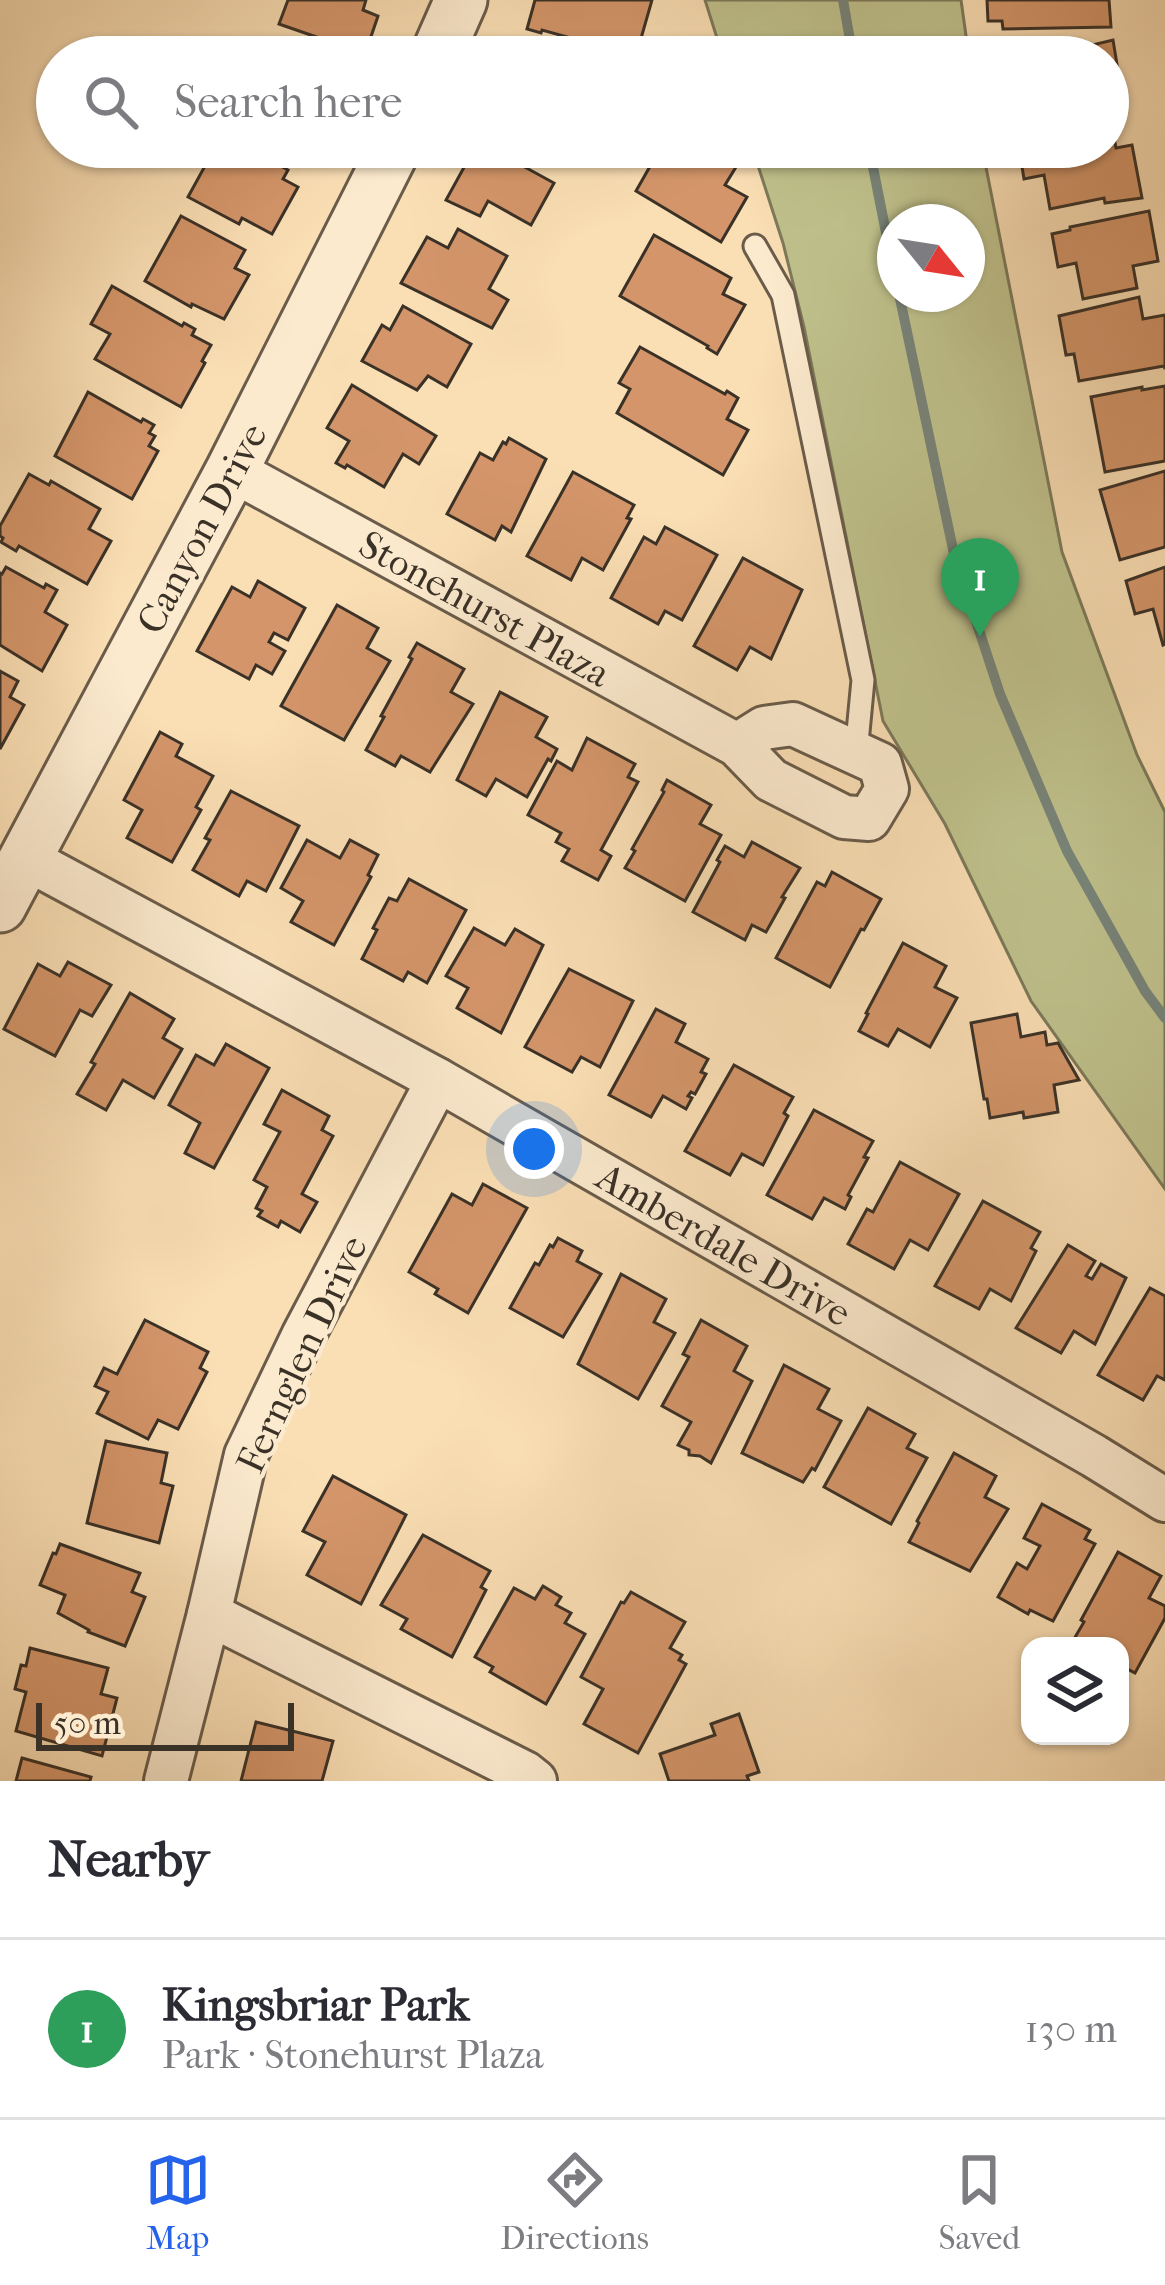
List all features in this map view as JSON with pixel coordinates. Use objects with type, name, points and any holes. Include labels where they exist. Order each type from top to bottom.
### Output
[{"type":"street","points":[[445,36],[460,0]]},
{"type":"street","name":"Canyon Drive","points":[[0,906],[232,470],[384,168]]},
{"type":"street","name":"Stonehurst Plaza","points":[[232,470],[737,745],[771,780],[844,817],[869,819],[887,789],[880,764],[856,753]]},
{"type":"street","points":[[737,745],[764,728],[793,724],[856,753]]},
{"type":"street","name":"Amberdale Drive","points":[[25,858],[438,1080],[1165,1500]]},
{"type":"street","name":"Fernglen Drive","points":[[166,1781],[246,1455],[438,1080]]},
{"type":"street","points":[[209,1614],[536,1781]]},
{"type":"lane","points":[[755,246],[783,296],[863,680],[856,753]]},
{"type":"green space","points":[[705,0],[961,0],[966,36],[716,36]]},
{"type":"green space","points":[[759,168],[986,168],[1062,552],[1137,755],[1165,812],[1165,1189],[1031,1001],[945,824],[883,721],[804,327]]},
{"type":"building","points":[[288,0],[366,0],[363,10],[378,16],[371,36],[314,36],[279,24]]},
{"type":"building","points":[[535,0],[652,0],[642,36],[564,36],[527,29]]},
{"type":"building","points":[[987,0],[1109,0],[1111,27],[1003,29],[1002,21],[988,21]]},
{"type":"building","points":[[1132,145],[1142,198],[1105,203],[1104,198],[1050,209],[1044,175],[1024,179],[1022,168],[1129,168]]},
{"type":"building","points":[[204,168],[284,168],[288,170],[283,179],[298,187],[272,234],[242,218],[239,224],[188,197]]},
{"type":"building","points":[[464,168],[527,168],[554,183],[531,225],[488,201],[480,216],[446,200]]},
{"type":"building","points":[[649,168],[735,168],[725,185],[747,197],[721,242],[636,191]]},
{"type":"building","points":[[1149,211],[1158,261],[1133,266],[1137,288],[1083,299],[1076,263],[1058,267],[1052,234]]},
{"type":"building","points":[[181,216],[245,250],[235,268],[249,275],[224,319],[145,281]]},
{"type":"building","points":[[458,229],[507,256],[489,289],[508,300],[492,328],[401,283],[427,237],[448,248]]},
{"type":"building","points":[[654,235],[731,278],[723,294],[745,305],[717,354],[620,296]]},
{"type":"building","points":[[112,286],[195,329],[192,335],[211,345],[181,407],[95,359],[110,334],[91,324]]},
{"type":"building","points":[[1139,297],[1143,319],[1165,315],[1165,369],[1079,381],[1074,354],[1066,355],[1059,316]]},
{"type":"building","points":[[403,306],[471,344],[447,387],[428,376],[417,390],[362,361],[382,325],[390,330]]},
{"type":"building","points":[[640,347],[738,398],[727,419],[748,430],[723,475],[617,413],[630,389],[619,383]]},
{"type":"building","points":[[352,385],[436,436],[419,464],[403,454],[384,487],[336,463],[349,441],[327,428]]},
{"type":"building","points":[[1165,386],[1165,461],[1105,472],[1091,397]]},
{"type":"building","points":[[88,392],[154,425],[149,446],[158,451],[132,499],[55,456]]},
{"type":"building","points":[[509,438],[546,459],[511,532],[502,526],[495,540],[447,514],[480,453],[493,460]]},
{"type":"building","points":[[1165,471],[1165,547],[1120,560],[1100,490]]},
{"type":"building","points":[[573,472],[634,505],[603,570],[582,558],[571,580],[527,556]]},
{"type":"building","points":[[29,474],[100,509],[89,529],[111,541],[87,584],[19,546],[16,551],[1,542],[0,526]]},
{"type":"building","points":[[665,527],[717,555],[682,620],[665,611],[658,624],[611,598],[644,537],[656,544]]},
{"type":"building","points":[[743,558],[802,590],[771,659],[750,647],[737,670],[694,646]]},
{"type":"building","points":[[6,567],[57,590],[45,612],[67,625],[42,671],[0,645],[0,573]]},
{"type":"building","points":[[1165,567],[1163,645],[1153,609],[1135,614],[1126,581]]},
{"type":"building","points":[[258,581],[305,608],[288,640],[274,633],[269,642],[285,651],[272,674],[256,665],[249,679],[197,651],[232,587],[250,597]]},
{"type":"building","points":[[337,605],[378,628],[367,648],[390,661],[344,740],[281,706]]},
{"type":"building","points":[[417,643],[464,669],[451,692],[473,704],[430,772],[401,756],[395,766],[366,750]]},
{"type":"building","points":[[0,671],[18,681],[10,697],[24,705],[0,749]]},
{"type":"building","points":[[500,692],[547,717],[536,737],[557,749],[527,797],[496,779],[486,796],[457,780]]},
{"type":"building","points":[[160,732],[182,744],[176,756],[213,776],[196,807],[201,810],[172,862],[127,838],[142,810],[124,800]]},
{"type":"building","points":[[587,738],[635,764],[628,777],[638,782],[601,850],[611,856],[598,880],[562,861],[569,849],[556,842],[561,833],[528,815],[557,761],[572,770]]},
{"type":"building","points":[[667,780],[711,805],[700,824],[721,835],[685,901],[625,868]]},
{"type":"building","points":[[231,791],[299,826],[266,891],[247,881],[239,896],[193,870]]},
{"type":"building","points":[[307,840],[340,858],[350,840],[378,855],[334,945],[291,922],[303,901],[281,888]]},
{"type":"building","points":[[752,842],[800,868],[766,932],[752,925],[745,940],[693,912],[725,846],[744,857]]},
{"type":"building","points":[[832,872],[881,899],[830,987],[776,958],[817,882],[825,886]]},
{"type":"building","points":[[409,879],[466,910],[427,983],[408,972],[403,981],[362,959],[389,898],[397,901]]},
{"type":"building","points":[[474,928],[505,945],[515,929],[543,945],[501,1033],[457,1008],[468,988],[446,976]]},
{"type":"building","points":[[903,943],[946,966],[935,987],[957,998],[930,1047],[898,1029],[888,1046],[859,1031]]},
{"type":"building","points":[[68,962],[111,985],[92,1016],[80,1010],[55,1056],[4,1029],[38,964],[60,976]]},
{"type":"building","points":[[569,969],[633,1001],[600,1067],[581,1057],[572,1072],[525,1047]]},
{"type":"building","points":[[130,993],[174,1019],[163,1038],[182,1049],[154,1098],[123,1080],[106,1110],[77,1094]]},
{"type":"building","points":[[656,1009],[685,1024],[676,1042],[708,1059],[701,1072],[706,1074],[695,1094],[688,1096],[692,1098],[686,1109],[663,1096],[651,1117],[609,1095]]},
{"type":"building","points":[[1017,1014],[1021,1037],[1045,1032],[1047,1045],[1058,1043],[1079,1080],[1054,1085],[1058,1112],[990,1118],[971,1023]]},
{"type":"building","points":[[226,1044],[269,1068],[214,1168],[185,1153],[200,1123],[169,1105],[196,1055],[214,1065]]},
{"type":"building","points":[[734,1065],[793,1097],[763,1165],[742,1154],[730,1175],[685,1151]]},
{"type":"building","points":[[282,1090],[329,1116],[322,1130],[333,1136],[302,1194],[317,1202],[300,1232],[281,1221],[278,1227],[258,1216],[262,1211],[256,1208],[267,1187],[254,1180],[280,1132],[264,1124]]},
{"type":"building","points":[[814,1110],[873,1141],[845,1209],[824,1198],[812,1219],[767,1195]]},
{"type":"building","points":[[900,1162],[959,1194],[928,1250],[910,1240],[894,1269],[848,1244],[867,1209],[873,1212]]},
{"type":"building","points":[[483,1184],[527,1208],[468,1313],[409,1272],[452,1194],[472,1205]]},
{"type":"building","points":[[983,1201],[1040,1232],[1031,1248],[1036,1251],[1011,1301],[990,1289],[979,1309],[935,1286]]},
{"type":"building","points":[[558,1238],[582,1251],[577,1261],[601,1274],[563,1337],[510,1308],[535,1263],[539,1265]]},
{"type":"building","points":[[1068,1245],[1095,1261],[1086,1276],[1092,1279],[1101,1264],[1126,1278],[1095,1344],[1074,1331],[1061,1353],[1016,1328]]},
{"type":"building","points":[[621,1274],[666,1299],[654,1322],[675,1333],[638,1399],[578,1364]]},
{"type":"building","points":[[1150,1288],[1165,1296],[1165,1380],[1157,1376],[1143,1400],[1098,1375]]},
{"type":"building","points":[[145,1320],[208,1352],[200,1368],[207,1372],[178,1429],[158,1420],[148,1439],[97,1413],[108,1392],[95,1386],[104,1368],[117,1374]]},
{"type":"building","points":[[701,1320],[747,1346],[734,1371],[752,1381],[711,1463],[678,1445],[691,1422],[662,1406],[689,1357],[683,1354]]},
{"type":"building","points":[[784,1365],[829,1389],[818,1409],[841,1421],[815,1470],[803,1482],[742,1453]]},
{"type":"building","points":[[868,1408],[915,1434],[907,1448],[927,1458],[891,1524],[824,1487]]},
{"type":"building","points":[[106,1441],[167,1453],[161,1483],[173,1486],[159,1543],[87,1523]]},
{"type":"building","points":[[954,1453],[996,1476],[985,1497],[1008,1509],[970,1571],[909,1542]]},
{"type":"building","points":[[333,1476],[406,1515],[361,1604],[307,1575],[325,1542],[303,1531]]},
{"type":"building","points":[[1042,1504],[1090,1530],[1085,1539],[1095,1544],[1053,1621],[998,1597],[1017,1563],[1027,1569],[1040,1546],[1024,1538]]},
{"type":"building","points":[[423,1535],[490,1571],[481,1587],[486,1590],[452,1657],[401,1629],[407,1619],[381,1605]]},
{"type":"building","points":[[60,1544],[140,1573],[132,1592],[145,1597],[125,1646],[88,1632],[58,1613],[65,1595],[40,1585]]},
{"type":"building","points":[[1118,1552],[1161,1576],[1149,1598],[1165,1606],[1165,1618],[1135,1673],[1129,1670],[1129,1637],[1075,1637]]},
{"type":"building","points":[[543,1586],[561,1597],[556,1605],[571,1613],[565,1623],[585,1634],[546,1704],[490,1672],[493,1667],[475,1657],[514,1588],[535,1599]]},
{"type":"building","points":[[631,1592],[685,1622],[670,1648],[686,1664],[638,1753],[584,1724],[603,1689],[581,1677]]},
{"type":"building","points":[[30,1648],[108,1668],[101,1694],[117,1698],[102,1756],[16,1731],[26,1692],[15,1689]]},
{"type":"building","points":[[739,1714],[759,1772],[747,1776],[749,1781],[669,1781],[660,1754],[715,1735],[711,1724]]},
{"type":"building","points":[[256,1722],[333,1741],[322,1781],[241,1781]]},
{"type":"building","points":[[22,1758],[91,1777],[90,1781],[16,1781]]},
{"type":"waterway","points":[[843,0],[849,36]]},
{"type":"waterway","points":[[873,168],[880,204]]},
{"type":"waterway","points":[[903,312],[954,554],[1000,694],[1067,851],[1165,1018]]},
{"type":"place","name":"Kingsbriar Park","points":[[980,637]]}]
